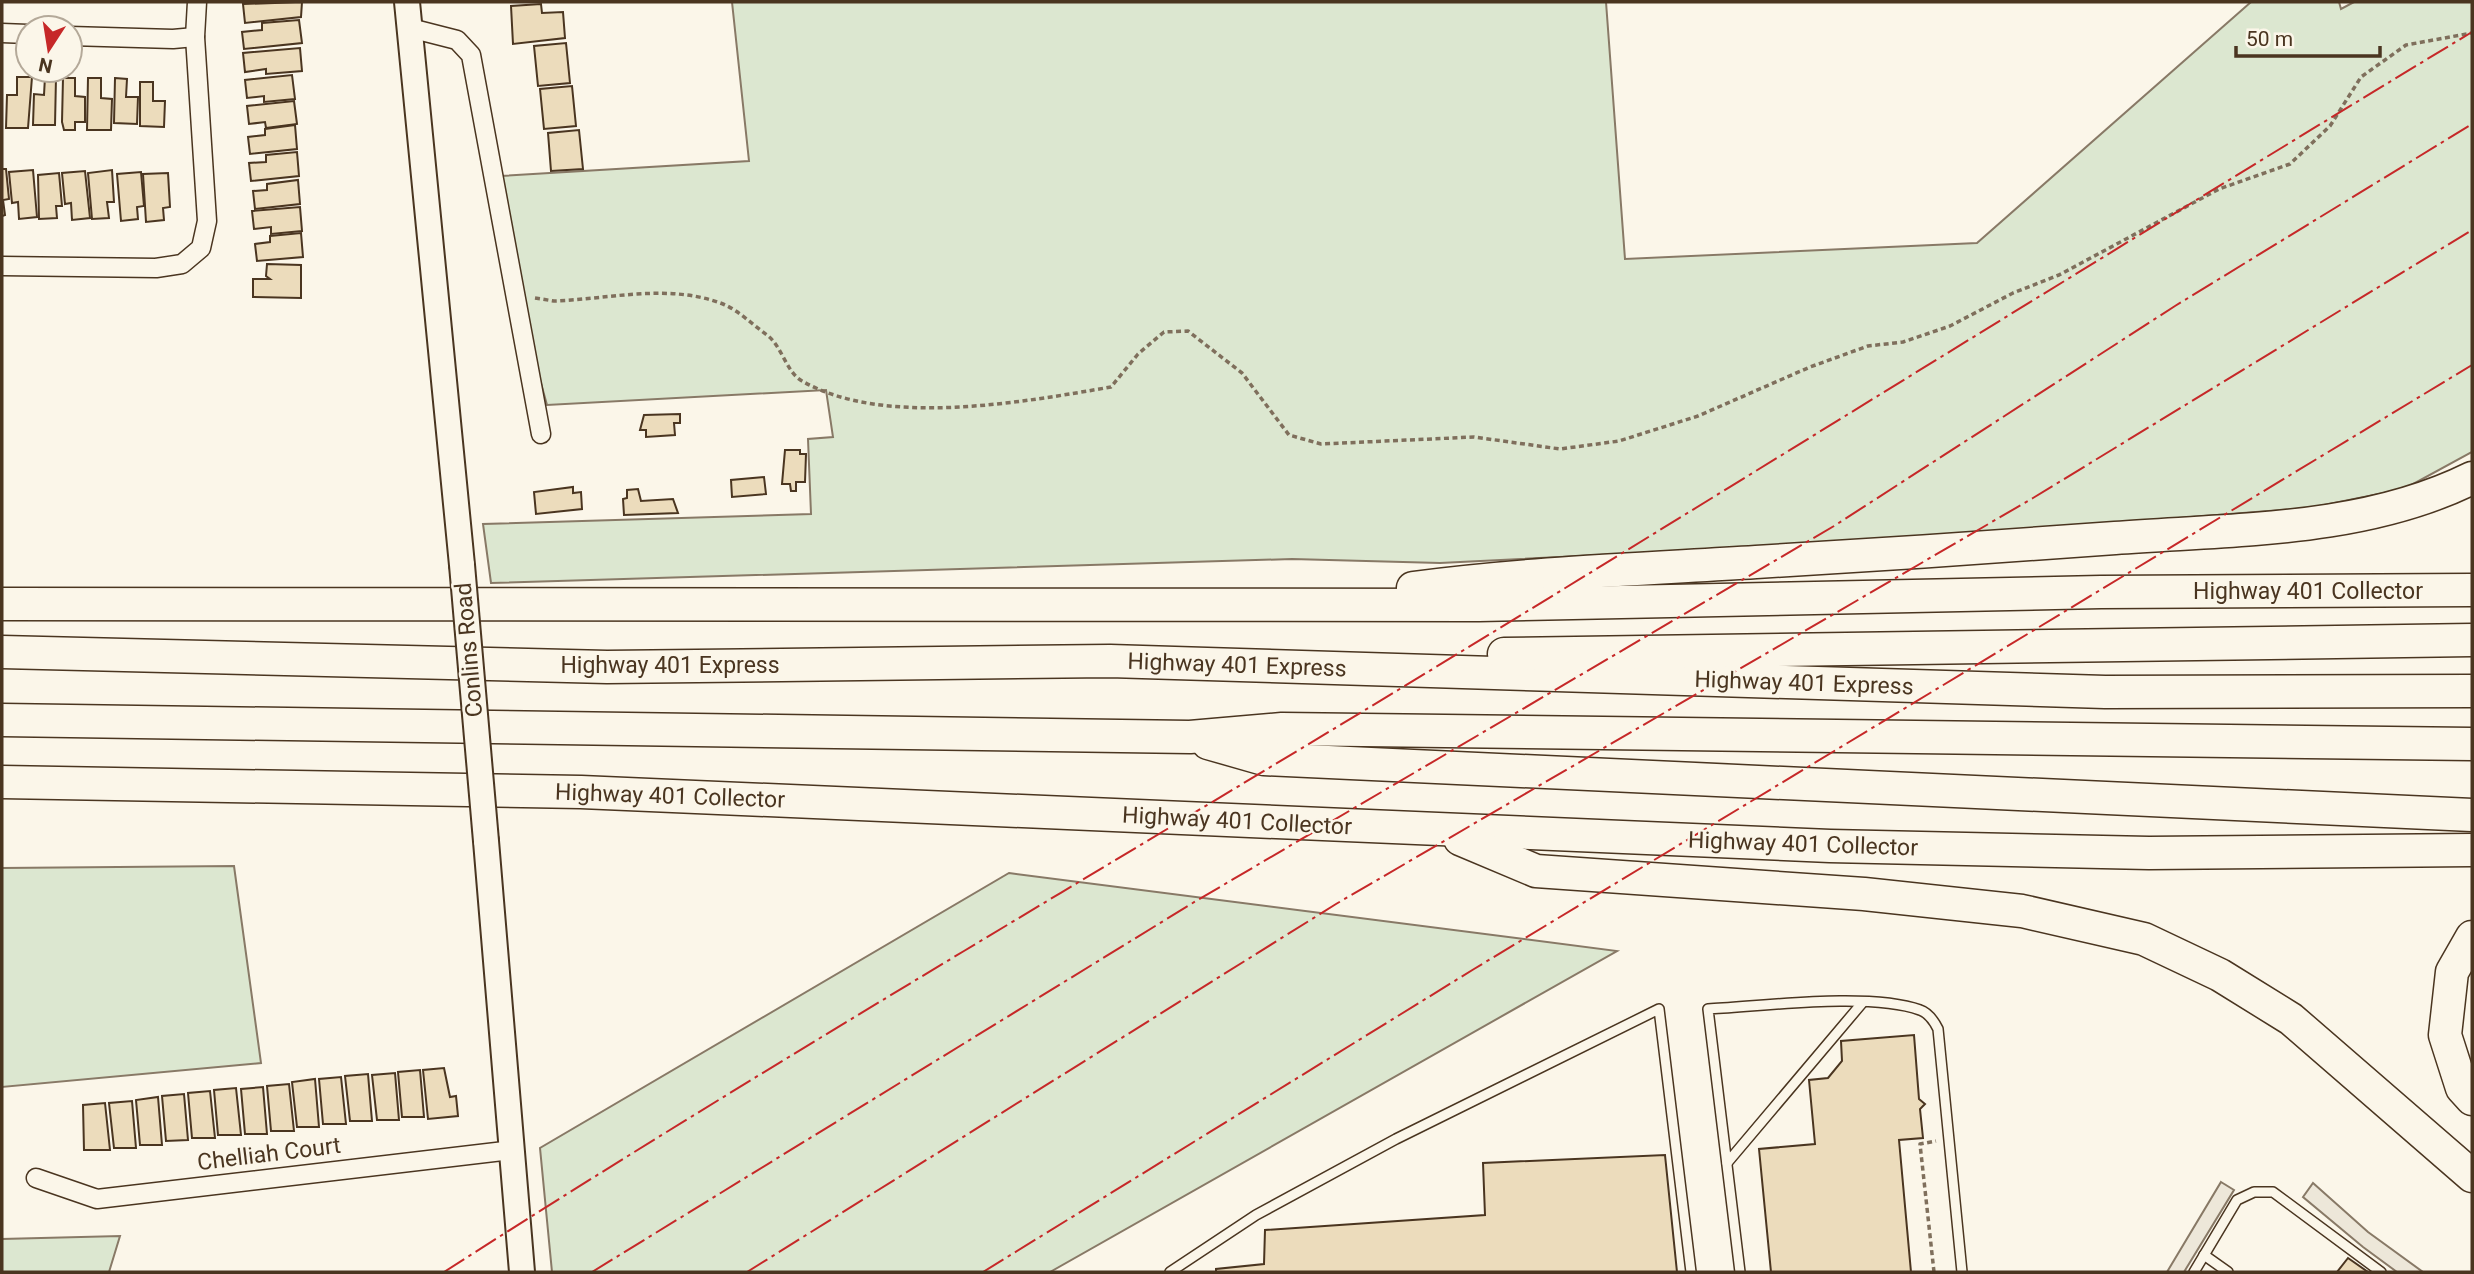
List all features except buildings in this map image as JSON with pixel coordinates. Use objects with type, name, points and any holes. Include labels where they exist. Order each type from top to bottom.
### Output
[{"type":"highway","points":[[1308,603],[1501,577],[1902,554],[2307,523],[2388,510],[2442,493],[2472,478]]},
{"type":"highway","name":"Highway 401 Collector","points":[[2,604],[587,607],[1308,603],[1479,605],[2101,592],[2472,590]]},
{"type":"highway","points":[[1110,662],[1899,646],[2472,640]]},
{"type":"highway","name":"Highway 401 Express","points":[[2,652],[607,667],[1110,662],[2105,692],[2472,691]]},
{"type":"highway","points":[[2,720],[1190,737],[1282,729],[2472,744]]},
{"type":"highway","points":[[1190,737],[1264,758],[2472,815]]},
{"type":"highway","name":"Highway 401 Collector","points":[[2,782],[581,792],[1830,846],[2149,853],[2472,850]]},
{"type":"highway","points":[[1439,830],[1536,871],[1864,894],[2022,911],[2144,939],[2220,975],[2291,1019],[2472,1176]]},
{"type":"highway","points":[[2472,937],[2452,972],[2445,1035],[2462,1088],[2472,1099]]},
{"type":"street","points":[[2,266],[156,268],[182,264],[195,256],[206,237],[207,221],[195,37],[197,2]]},
{"type":"street","name":"Conlins Road","points":[[407,2],[462,565],[523,1272]]},
{"type":"street","points":[[410,28],[457,40],[471,55],[512,294],[541,434]]},
{"type":"street","points":[[84,36],[173,39],[195,37]]},
{"type":"street","name":"Chelliah Court","points":[[36,1178],[97,1199],[512,1150]]},
{"type":"lane","points":[[1727,1163],[1863,1002]]},
{"type":"lane","points":[[1740,1272],[1708,1009],[1863,1002],[1921,1010],[1933,1019],[1938,1029],[1962,1272]]},
{"type":"lane","points":[[1170,1272],[1256,1214],[1659,1009],[1691,1272]]},
{"type":"lane","points":[[2194,1272],[2237,1200],[2254,1192],[2273,1192],[2381,1272]]},
{"type":"lane","points":[[2204,1255],[2228,1272]]},
{"type":"path","points":[[512,294],[554,302],[682,293],[725,305],[771,338],[800,380],[855,401],[918,406],[989,407],[1111,387],[1138,354],[1164,332],[1188,331],[1242,373],[1289,435],[1321,444],[1474,437],[1560,449],[1619,441],[1698,416],[1868,346],[1903,342],[1950,326],[2012,293],[2059,275],[2219,189],[2290,164],[2330,126],[2361,77],[2406,45],[2472,33]]},
{"type":"path","points":[[1934,1272],[1920,1144],[1949,1139]]},
{"type":"green space","points":[[732,2],[1606,2],[1625,259],[1977,243],[2251,2],[2339,2],[2341,9],[2354,2],[2472,2],[2472,452],[2404,489],[2309,508],[1877,541],[1440,563],[1292,559],[491,583],[483,524],[811,514],[808,439],[833,437],[826,390],[547,405],[526,329],[501,176],[749,161]]},
{"type":"green space","points":[[234,866],[261,1063],[2,1087],[2,868]]},
{"type":"green space","points":[[1009,873],[1617,951],[1050,1272],[552,1272],[540,1148]]},
{"type":"green space","points":[[120,1236],[109,1272],[2,1272],[2,1239]]},
{"type":"shaded area","points":[[2221,1182],[2234,1190],[2184,1272],[2167,1272]]},
{"type":"shaded area","points":[[2313,1183],[2368,1232],[2423,1272],[2397,1272],[2363,1247],[2303,1197]]},
{"type":"power","points":[[444,1272],[801,1049],[1403,687],[2472,32]]},
{"type":"power","points":[[592,1272],[1191,904],[1834,526],[2175,306],[2472,124]]},
{"type":"power","points":[[747,1272],[1336,904],[2033,498],[2472,230]]},
{"type":"power","points":[[983,1272],[1474,969],[2472,365]]}]
